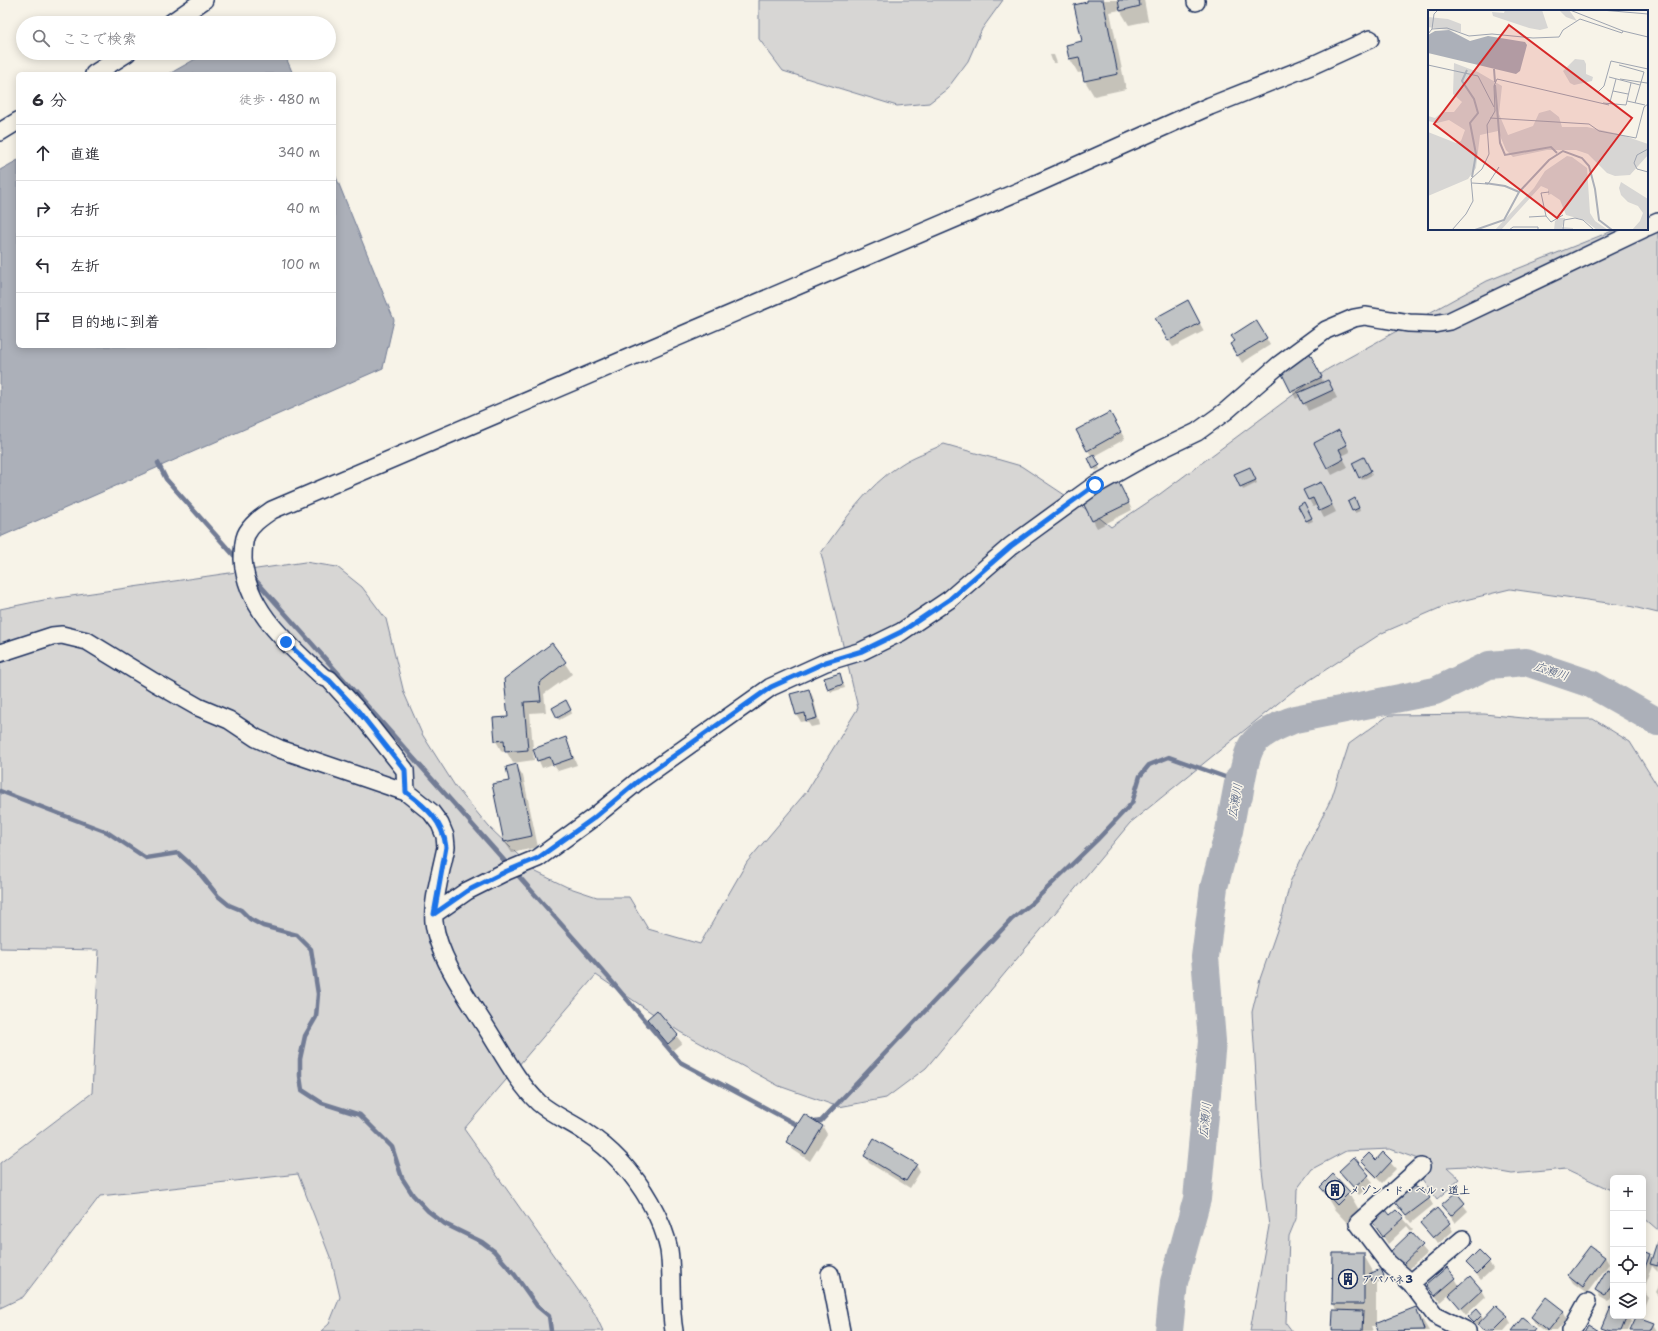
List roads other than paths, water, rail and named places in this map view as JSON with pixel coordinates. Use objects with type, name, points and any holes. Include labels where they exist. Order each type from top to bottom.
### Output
[{"type":"street","points":[[181,16],[204,0]]},
{"type":"street","points":[[406,792],[405,770],[359,712],[329,680],[286,642],[263,616],[252,597],[244,572],[243,553],[246,535],[254,523],[272,510],[1029,187],[1210,106],[1313,65],[1370,39]]},
{"type":"street","points":[[97,72],[116,60]]},
{"type":"street","points":[[0,132],[16,122]]},
{"type":"street","points":[[1648,227],[1658,222]]},
{"type":"street","points":[[434,914],[467,891],[538,858],[594,818],[637,782],[771,687],[826,662],[862,651],[907,628],[950,599],[1011,546],[1095,485],[1145,457],[1197,432],[1226,411],[1280,364],[1326,330],[1354,318],[1365,316],[1409,323],[1434,324],[1450,321],[1641,230]]},
{"type":"street","points":[[0,653],[52,636],[62,635],[87,641],[198,707],[229,720],[256,738],[280,750],[406,792],[431,812],[440,824],[445,836],[446,847],[434,914],[439,941],[447,960],[462,988],[516,1075],[540,1103],[610,1150],[626,1168],[650,1202],[664,1231],[669,1249],[670,1291],[674,1331]]},
{"type":"street","points":[[1421,1167],[1358,1222],[1388,1263],[1411,1284],[1435,1315],[1467,1331]]},
{"type":"street","points":[[1411,1284],[1463,1239]]},
{"type":"street","points":[[830,1274],[841,1331]]},
{"type":"street","points":[[1571,1331],[1587,1302]]},
{"type":"waterway","points":[[158,463],[166,479],[238,560]]},
{"type":"waterway","points":[[252,576],[510,867]]},
{"type":"waterway","name":"広瀬川","points":[[1239,796],[1247,756],[1252,745],[1256,740],[1272,729],[1295,719],[1435,691],[1489,665],[1526,662],[1591,684],[1658,722]]},
{"type":"waterway","points":[[813,1126],[815,1122],[821,1121],[1012,919],[1032,903],[1097,840],[1132,803],[1140,776],[1149,765],[1169,757],[1225,777],[1239,778]]},
{"type":"waterway","name":"広瀬川","points":[[1169,1331],[1174,1282],[1197,1199],[1212,1041],[1205,957],[1214,887],[1229,831],[1239,778]]},
{"type":"waterway","points":[[0,791],[107,832],[146,858],[178,853],[197,870],[218,896],[229,905],[241,910],[250,919],[263,926],[297,935],[311,949],[318,994],[316,1017],[305,1036],[300,1059],[302,1090],[322,1103],[360,1115],[392,1147],[402,1178],[413,1195],[428,1211],[445,1224],[482,1242],[494,1251],[515,1275],[537,1306],[549,1316],[551,1331]]},
{"type":"waterway","points":[[515,872],[608,977],[680,1062],[801,1127]]},
{"type":"place","name":"メゾン・ド・ベル・道上","points":[[1335,1190]]},
{"type":"place","name":"アパパネ3","points":[[1348,1279]]}]
